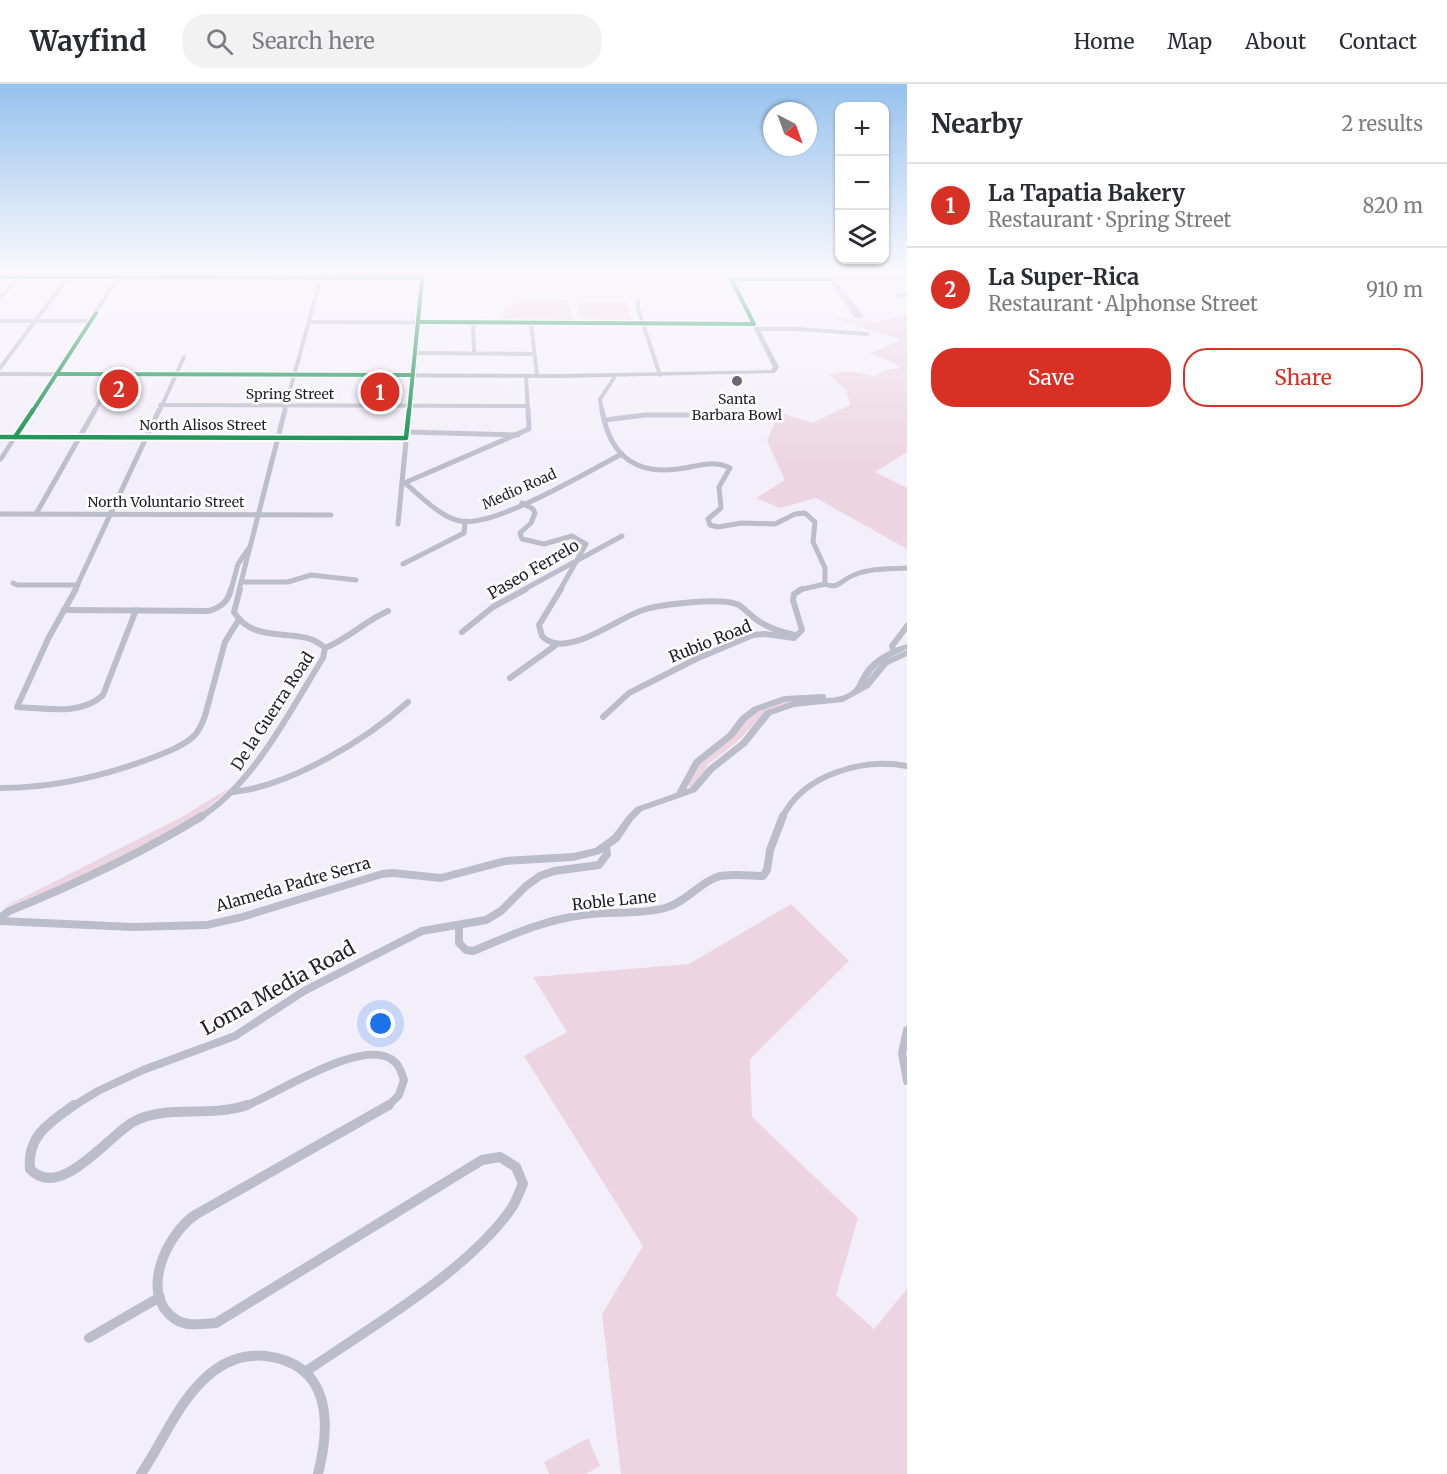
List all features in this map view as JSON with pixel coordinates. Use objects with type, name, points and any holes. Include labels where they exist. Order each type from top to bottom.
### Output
[{"type":"main road","points":[[0,374],[537,376],[767,373],[774,371],[776,367],[759,335]]},
{"type":"street","points":[[0,368],[25,335]]},
{"type":"street","points":[[0,460],[82,335]]},
{"type":"street","points":[[0,788],[42,786],[110,772],[192,741],[202,727],[225,640],[231,628],[238,621],[234,610],[306,335]]},
{"type":"street","points":[[398,524],[404,484],[408,405],[418,335]]},
{"type":"street","points":[[473,335],[474,353]]},
{"type":"street","points":[[532,335],[537,376]]},
{"type":"street","points":[[647,335],[660,375]]},
{"type":"street","points":[[416,353],[534,354]]},
{"type":"street","points":[[136,610],[103,695],[98,702],[80,708],[17,707],[49,637],[78,585],[184,357]]},
{"type":"street","points":[[36,514],[116,374]]},
{"type":"street","points":[[613,375],[614,378],[600,397],[610,441],[622,454],[636,465],[657,471],[678,471],[714,462],[726,465],[730,470],[719,487],[721,508],[708,519],[713,526],[724,528],[749,523],[776,524],[795,512],[810,516],[815,522],[813,542],[825,568],[825,584]]},
{"type":"street","points":[[404,484],[529,429],[526,376]]},
{"type":"street","name":"Spring Street","points":[[160,405],[528,406]]},
{"type":"street","points":[[604,420],[640,416],[687,415]]},
{"type":"street","name":"North Alisos Street","points":[[0,437],[279,438],[518,435]]},
{"type":"street","name":"Medio Road","points":[[403,564],[464,533],[465,521],[495,515],[622,454]]},
{"type":"street","points":[[404,484],[453,518],[465,521]]},
{"type":"street","points":[[522,503],[533,509],[534,513],[531,523],[520,533],[520,537],[528,542],[544,544],[566,536],[576,536],[584,541],[586,546],[539,625],[542,635],[556,645]]},
{"type":"street","name":"North Voluntario Street","points":[[0,514],[331,515]]},
{"type":"street","name":"Paseo Ferrelo","points":[[462,632],[493,606],[622,536]]},
{"type":"street","points":[[64,610],[209,611],[224,605],[229,598],[241,556],[250,547]]},
{"type":"street","points":[[510,678],[556,645],[572,643],[643,610],[715,600],[738,605],[758,621],[778,631],[795,635],[802,630],[793,600],[794,594],[803,588],[825,584],[835,587],[843,579],[853,574],[907,568]]},
{"type":"street","points":[[241,582],[288,582],[311,575],[356,580]]},
{"type":"street","points":[[13,583],[17,585],[78,585]]},
{"type":"street","points":[[325,648],[340,641],[371,618],[388,611]]},
{"type":"street","name":"De la Guerra Road","points":[[0,920],[9,911],[76,884],[173,834],[206,814],[233,792],[250,772],[323,658],[325,648],[314,640],[255,630],[238,621]]},
{"type":"street","points":[[894,652],[892,646],[907,626]]},
{"type":"street","name":"Rubio Road","points":[[603,717],[629,693],[696,659],[757,634],[790,639],[795,635]]},
{"type":"street","points":[[858,691],[872,665],[907,646]]},
{"type":"street","points":[[606,846],[616,838],[630,818],[639,810],[696,788],[711,769],[742,744],[770,712],[793,704],[832,703],[849,696],[867,685],[885,663],[907,653]]},
{"type":"street","points":[[678,796],[697,762],[731,735],[743,719],[756,709],[792,697],[849,696]]},
{"type":"street","points":[[233,792],[250,789],[316,764],[387,722],[408,702]]},
{"type":"street","name":"Roble Lane","points":[[459,925],[459,943],[466,950],[473,951],[528,928],[580,915],[614,911],[651,911],[668,907],[683,900],[718,876],[764,876],[769,869],[770,850],[789,806],[821,780],[880,763],[891,762],[907,766]]},
{"type":"street","name":"Loma Media Road","points":[[159,1297],[160,1263],[167,1245],[178,1229],[190,1219],[390,1104],[397,1098],[403,1086],[404,1080],[400,1068],[392,1059],[380,1054],[354,1056],[337,1062],[273,1095],[238,1108],[219,1112],[167,1112],[146,1116],[127,1125],[74,1168],[53,1179],[38,1177],[28,1166],[28,1150],[34,1138],[55,1119],[118,1082],[158,1064],[221,1043],[247,1029],[286,1001],[422,931],[438,926],[476,924],[491,918],[540,876],[558,870],[599,865],[608,854],[606,846]]},
{"type":"street","name":"Alameda Padre Serra","points":[[0,920],[123,927],[207,925],[242,917],[378,875],[393,873],[441,878],[505,861],[580,855],[606,846]]},
{"type":"street","points":[[907,1030],[902,1053],[907,1081]]},
{"type":"street","points":[[89,1338],[159,1297],[167,1311],[179,1322],[193,1327],[216,1323],[482,1160],[500,1157],[516,1167],[524,1184],[519,1198],[479,1245],[426,1288],[305,1372]]},
{"type":"street","points":[[141,1474],[183,1404],[210,1374],[223,1365],[253,1355],[294,1362],[305,1372],[317,1389],[323,1408],[325,1444],[318,1474]]},
{"type":"shaded area","points":[[885,335],[907,335],[907,452],[875,472],[907,488],[907,549],[816,498],[780,508],[756,498],[785,480],[767,441],[779,412],[812,423],[850,405],[846,390],[830,375],[847,371],[875,376],[883,371],[900,368],[870,353],[901,340]]},
{"type":"shaded area","points":[[802,698],[766,712],[736,743],[708,764],[691,787],[688,786],[695,768],[752,714],[771,703]]},
{"type":"shaded area","points":[[231,787],[202,813],[170,831],[71,882],[0,909],[180,818]]},
{"type":"shaded area","points":[[791,904],[849,961],[750,1059],[752,1117],[858,1218],[836,1295],[874,1329],[907,1289],[907,1474],[621,1474],[602,1314],[643,1246],[524,1056],[567,1032],[533,977],[689,964]]},
{"type":"shaded area","points":[[588,1438],[600,1466],[586,1474],[549,1474],[544,1462]]},
{"type":"cycle path","points":[[15,437],[82,335]]},
{"type":"cycle path","points":[[0,437],[406,438],[416,335]]},
{"type":"cycle path","points":[[56,374],[413,375]]},
{"type":"place","name":"Santa Barbara Bowl","points":[[737,381]]},
{"type":"place","name":"La Super-Rica","points":[[119,389]]},
{"type":"place","name":"La Tapatia Bakery","points":[[380,392]]}]
